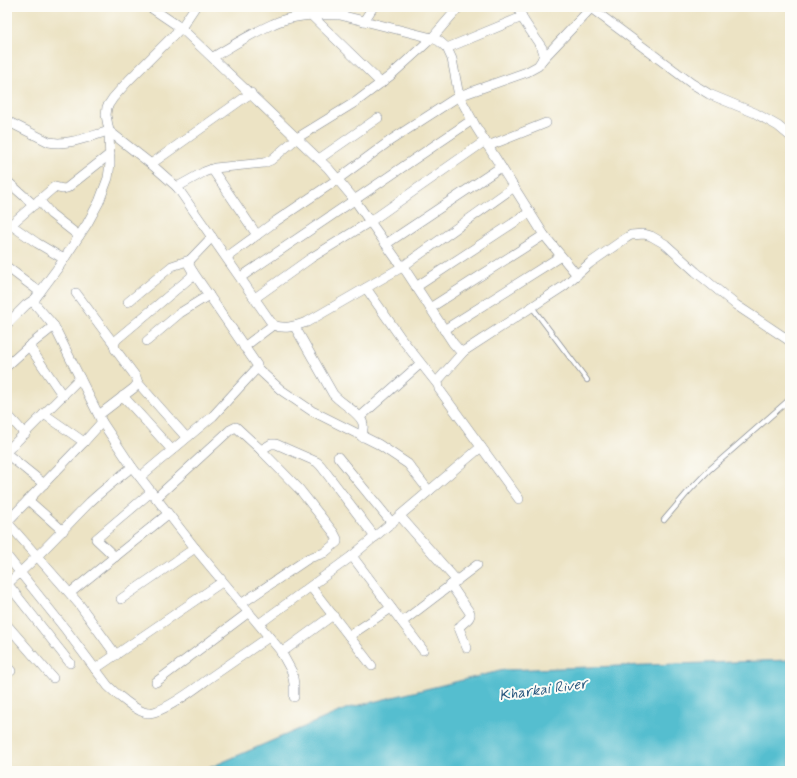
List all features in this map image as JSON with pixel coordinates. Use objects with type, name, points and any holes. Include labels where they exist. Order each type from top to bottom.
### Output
[{"type":"street","points":[[150,7],[181,28],[213,57],[338,179],[371,221],[406,271],[444,330],[460,351],[464,351]]},
{"type":"street","points":[[7,324],[37,295],[64,260],[99,202],[108,178],[110,154],[106,111],[107,107],[129,80],[181,28],[195,7]]},
{"type":"street","points":[[314,16],[325,7]]},
{"type":"street","points":[[364,21],[373,7]]},
{"type":"street","points":[[518,7],[522,17],[542,48],[544,54],[542,60]]},
{"type":"street","points":[[227,257],[391,140],[459,96],[527,72],[538,66],[591,8],[691,83],[709,94],[756,113],[778,126],[790,136]]},
{"type":"street","points":[[177,187],[221,166],[268,162],[297,138],[357,101],[381,83],[432,38],[455,9]]},
{"type":"street","points":[[213,57],[273,23],[314,16],[340,15],[432,38],[447,48],[452,59],[459,96],[472,120],[544,235],[577,275]]},
{"type":"street","points":[[314,16],[381,83]]},
{"type":"street","points":[[447,48],[522,17]]},
{"type":"street","points":[[151,164],[251,93]]},
{"type":"street","points":[[319,159],[378,118]]},
{"type":"street","points":[[241,278],[354,199],[472,120]]},
{"type":"street","points":[[7,121],[49,142],[55,143],[64,143],[109,131]]},
{"type":"street","points":[[255,298],[311,258],[371,221],[487,143],[546,123]]},
{"type":"street","points":[[109,131],[151,164],[177,187],[274,325],[282,328],[307,322],[402,267],[514,187]]},
{"type":"street","points":[[64,260],[9,227],[54,187],[63,189],[67,188],[110,154]]},
{"type":"street","points":[[386,244],[502,167]]},
{"type":"street","points":[[212,169],[257,235]]},
{"type":"street","points":[[7,181],[79,236]]},
{"type":"street","points":[[416,287],[530,212]]},
{"type":"street","points":[[438,385],[442,375],[464,351],[564,286],[590,263],[631,235],[644,234],[651,236],[665,244],[736,305],[790,341]]},
{"type":"street","points":[[430,308],[544,235]]},
{"type":"street","points":[[128,302],[172,266],[190,260],[212,237]]},
{"type":"street","points":[[444,330],[561,256]]},
{"type":"street","points":[[190,260],[189,265],[193,272],[257,364],[258,368],[291,398],[312,411],[378,444],[408,464],[429,491]]},
{"type":"street","points":[[7,267],[37,295]]},
{"type":"street","points":[[114,344],[117,339],[188,280],[193,272]]},
{"type":"street","points":[[366,288],[420,364],[438,385],[439,389],[519,499]]},
{"type":"street","points":[[76,293],[114,344],[115,349],[136,377],[138,383],[186,437]]},
{"type":"street","points":[[37,295],[35,304],[54,326],[100,418],[132,467],[222,582],[260,624],[282,653],[292,672],[294,697]]},
{"type":"street","points":[[147,341],[180,314],[209,295]]},
{"type":"street","points":[[244,347],[274,325]]},
{"type":"street","points":[[7,366],[54,326]]},
{"type":"street","points":[[295,326],[333,394],[360,417],[364,426],[362,437]]},
{"type":"street","points":[[29,346],[63,396]]},
{"type":"street","points":[[360,417],[420,364]]},
{"type":"street","points":[[140,477],[218,411],[258,368]]},
{"type":"street","points":[[7,451],[80,378]]},
{"type":"street","points":[[116,655],[70,593],[7,522],[84,442],[100,418],[138,383]]},
{"type":"street","points":[[123,396],[172,450]]},
{"type":"street","points":[[7,414],[25,434]]},
{"type":"street","points":[[44,414],[84,442]]},
{"type":"street","points":[[115,557],[96,539],[153,495],[234,427],[239,428],[300,490],[337,539],[336,542],[324,553],[309,558],[241,604]]},
{"type":"street","points":[[261,450],[272,444],[276,444],[317,462],[334,481],[375,537]]},
{"type":"street","points":[[260,624],[352,556],[481,447]]},
{"type":"street","points":[[7,454],[44,484]]},
{"type":"street","points":[[338,457],[392,523]]},
{"type":"street","points":[[70,663],[7,584],[21,573],[92,501],[132,467]]},
{"type":"street","points":[[28,500],[63,531]]},
{"type":"street","points":[[70,593],[168,514]]},
{"type":"street","points":[[400,516],[454,583],[470,613],[469,618],[459,628],[468,648]]},
{"type":"street","points":[[121,599],[195,548]]},
{"type":"street","points":[[7,556],[114,692],[146,714],[152,713],[179,699],[269,637]]},
{"type":"street","points":[[352,556],[423,650]]},
{"type":"street","points":[[402,622],[477,565]]},
{"type":"street","points":[[95,668],[222,582]]},
{"type":"street","points":[[311,587],[372,666]]},
{"type":"street","points":[[349,636],[391,608]]},
{"type":"street","points":[[156,682],[249,612]]},
{"type":"street","points":[[282,653],[333,615]]},
{"type":"street","points":[[7,625],[52,678]]},
{"type":"lane","points":[[532,307],[587,380]]},
{"type":"lane","points":[[664,520],[709,470],[790,399]]},
{"type":"water","name":"Kharkai River","points":[[790,660],[790,771],[202,771],[348,708],[504,670]]}]
